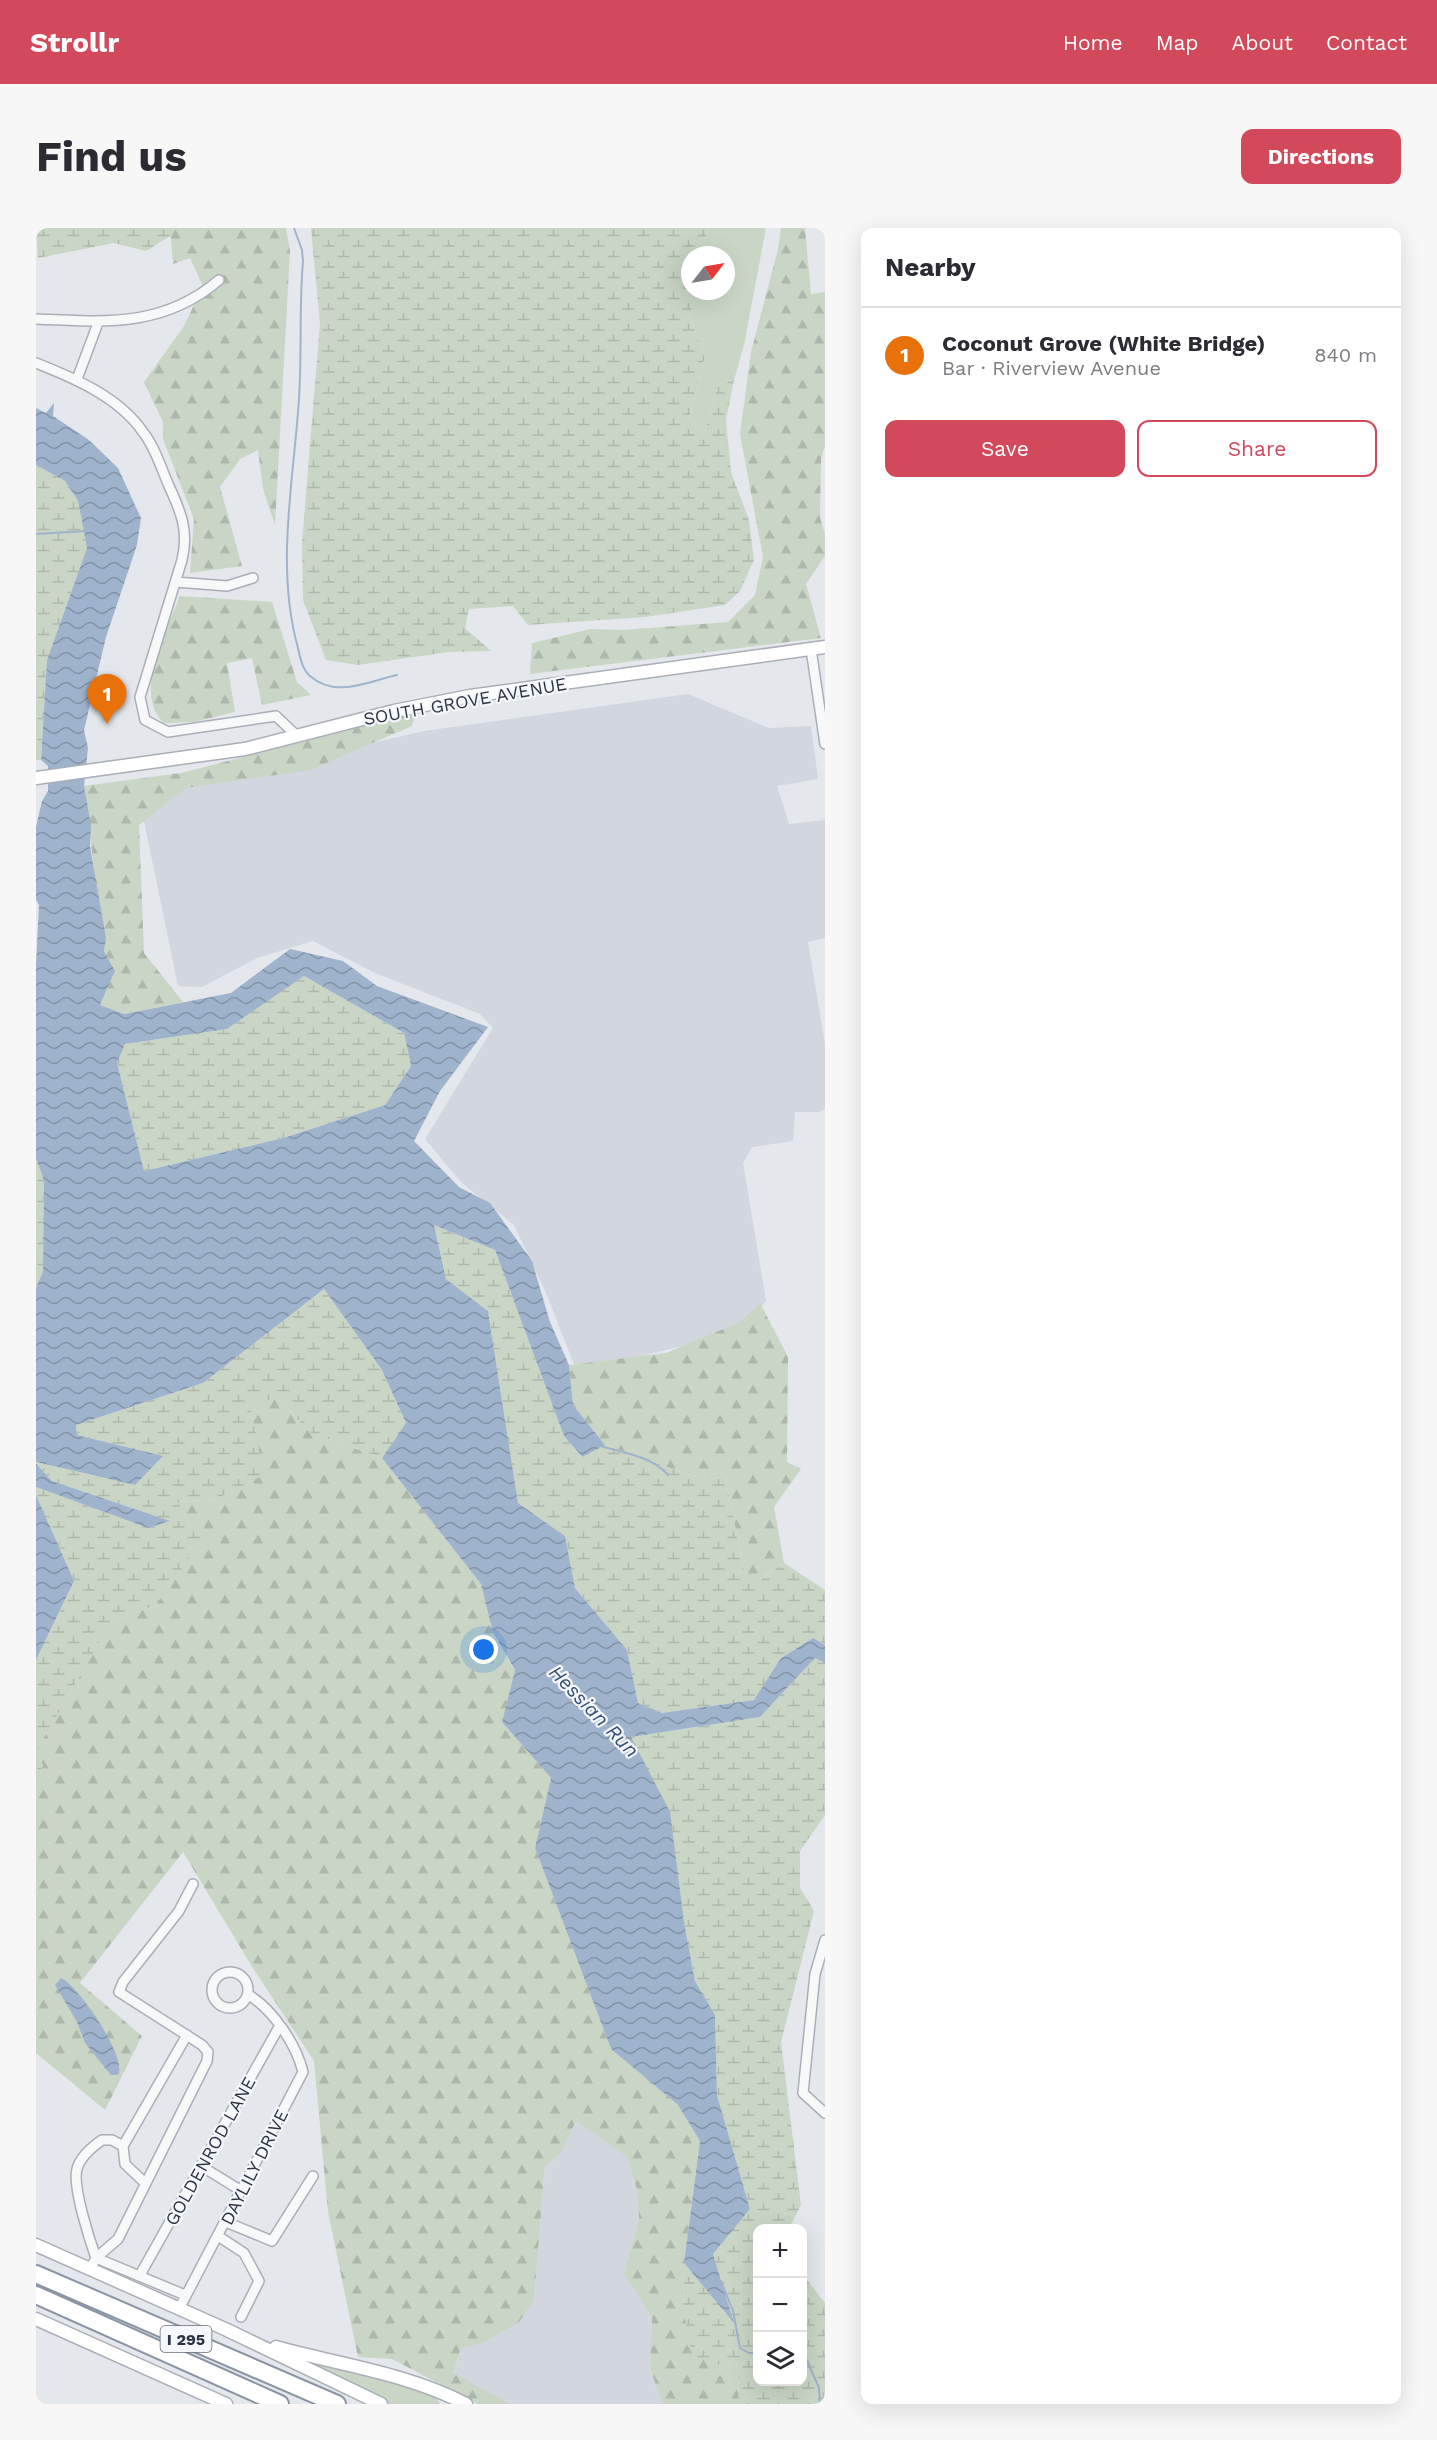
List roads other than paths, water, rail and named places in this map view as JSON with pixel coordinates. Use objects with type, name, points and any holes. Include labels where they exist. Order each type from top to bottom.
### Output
[{"type":"highway","name":"I 295","points":[[36,2274],[337,2404]]},
{"type":"highway","name":"I 295","points":[[36,2295],[280,2404]]},
{"type":"main road","name":"SOUTH GROVE AVENUE","points":[[36,778],[245,749],[394,711],[470,696],[825,647]]},
{"type":"main road","points":[[36,2245],[93,2264],[179,2308],[381,2404]]},
{"type":"main road","points":[[36,2319],[226,2404]]},
{"type":"main road","points":[[243,2337],[320,2360],[401,2378],[435,2389],[466,2404]]},
{"type":"main road","points":[[435,2389],[445,2404]]},
{"type":"street","points":[[36,319],[98,323],[129,321],[169,311],[200,296],[219,280]]},
{"type":"street","points":[[77,380],[98,323]]},
{"type":"street","points":[[36,363],[77,380],[136,423],[153,450],[183,515],[186,542],[176,582],[141,689],[141,709],[145,720],[168,732],[276,716],[297,736]]},
{"type":"street","points":[[176,582],[227,586],[253,578]]},
{"type":"street","points":[[811,649],[825,744]]},
{"type":"street","points":[[93,2264],[118,2239],[207,2061],[208,2052],[187,2035],[119,1992],[123,1982],[179,1911],[194,1884]]},
{"type":"street","points":[[825,1942],[815,1974],[803,2093],[825,2113]]},
{"type":"street","points":[[249,1995],[258,2001],[279,2027]]},
{"type":"street","name":"GOLDENROD LANE","points":[[140,2274],[279,2027]]},
{"type":"street","name":"DAYLILY DRIVE","points":[[179,2308],[303,2072],[299,2055],[279,2027]]},
{"type":"street","points":[[145,2183],[125,2164],[123,2146],[187,2035]]},
{"type":"street","points":[[93,2264],[76,2171],[92,2148],[102,2140],[112,2140],[123,2146]]},
{"type":"street","points":[[201,2166],[240,2190]]},
{"type":"street","points":[[226,2222],[272,2241],[313,2176]]},
{"type":"street","points":[[218,2236],[244,2253],[259,2281],[242,2317]]},
{"type":"street","points":[[93,2264],[140,2274],[185,2295]]},
{"type":"water","points":[[54,403],[53,416],[89,440],[118,468],[141,518],[137,545],[106,637],[84,730],[88,748],[84,786],[91,825],[90,846],[106,938],[104,951],[115,971],[100,1005],[124,1014],[231,993],[290,949],[343,961],[377,986],[488,1027],[440,1091],[414,1141],[459,1187],[490,1203],[532,1261],[550,1322],[569,1365],[573,1405],[605,1445],[582,1457],[564,1436],[495,1250],[434,1225],[446,1279],[488,1311],[518,1503],[565,1536],[575,1588],[627,1650],[638,1703],[662,1713],[754,1700],[781,1658],[813,1638],[825,1645],[825,1663],[815,1658],[760,1717],[631,1737],[670,1812],[684,1922],[695,1981],[715,2015],[717,2095],[750,2209],[713,2254],[734,2323],[684,2263],[700,2141],[678,2105],[611,2049],[535,1848],[551,1778],[502,1722],[515,1670],[493,1633],[481,1584],[382,1458],[406,1423],[382,1370],[324,1289],[203,1383],[76,1425],[77,1435],[163,1456],[135,1485],[36,1462],[36,1288],[43,1271],[44,1180],[36,1159],[36,964],[39,905],[36,900],[36,827],[42,801],[48,791],[48,766],[41,760],[47,660],[87,548],[78,501],[65,481],[36,465],[36,408],[46,413]],"holes":[[[304,976],[404,1033],[411,1066],[385,1105],[283,1138],[144,1171],[117,1063],[125,1044],[227,1029]]]},
{"type":"water","points":[[36,1463],[52,1481],[170,1521],[148,1528],[36,1487]]},
{"type":"water","points":[[36,1495],[74,1581],[36,1660]]},
{"type":"water","points":[[61,1978],[69,1983],[100,2023],[116,2054],[119,2066],[118,2075],[111,2075],[85,2043],[77,2022],[55,1985]]},
{"type":"waterway","points":[[294,228],[302,250],[303,261],[299,398],[288,523],[288,586],[291,617],[303,666],[307,673],[320,683],[331,686],[353,686],[397,675]]},
{"type":"waterway","points":[[36,534],[86,531]]},
{"type":"waterway","points":[[601,1446],[646,1459],[668,1475]]},
{"type":"waterway","name":"Hessian Run","points":[[721,2281],[733,2311],[740,2348],[753,2353]]},
{"type":"waterway","name":"Hessian Run","points":[[807,2360],[819,2388],[820,2404]]},
{"type":"place","name":"Coconut Grove (White Bridge)","points":[[107,724]]}]
